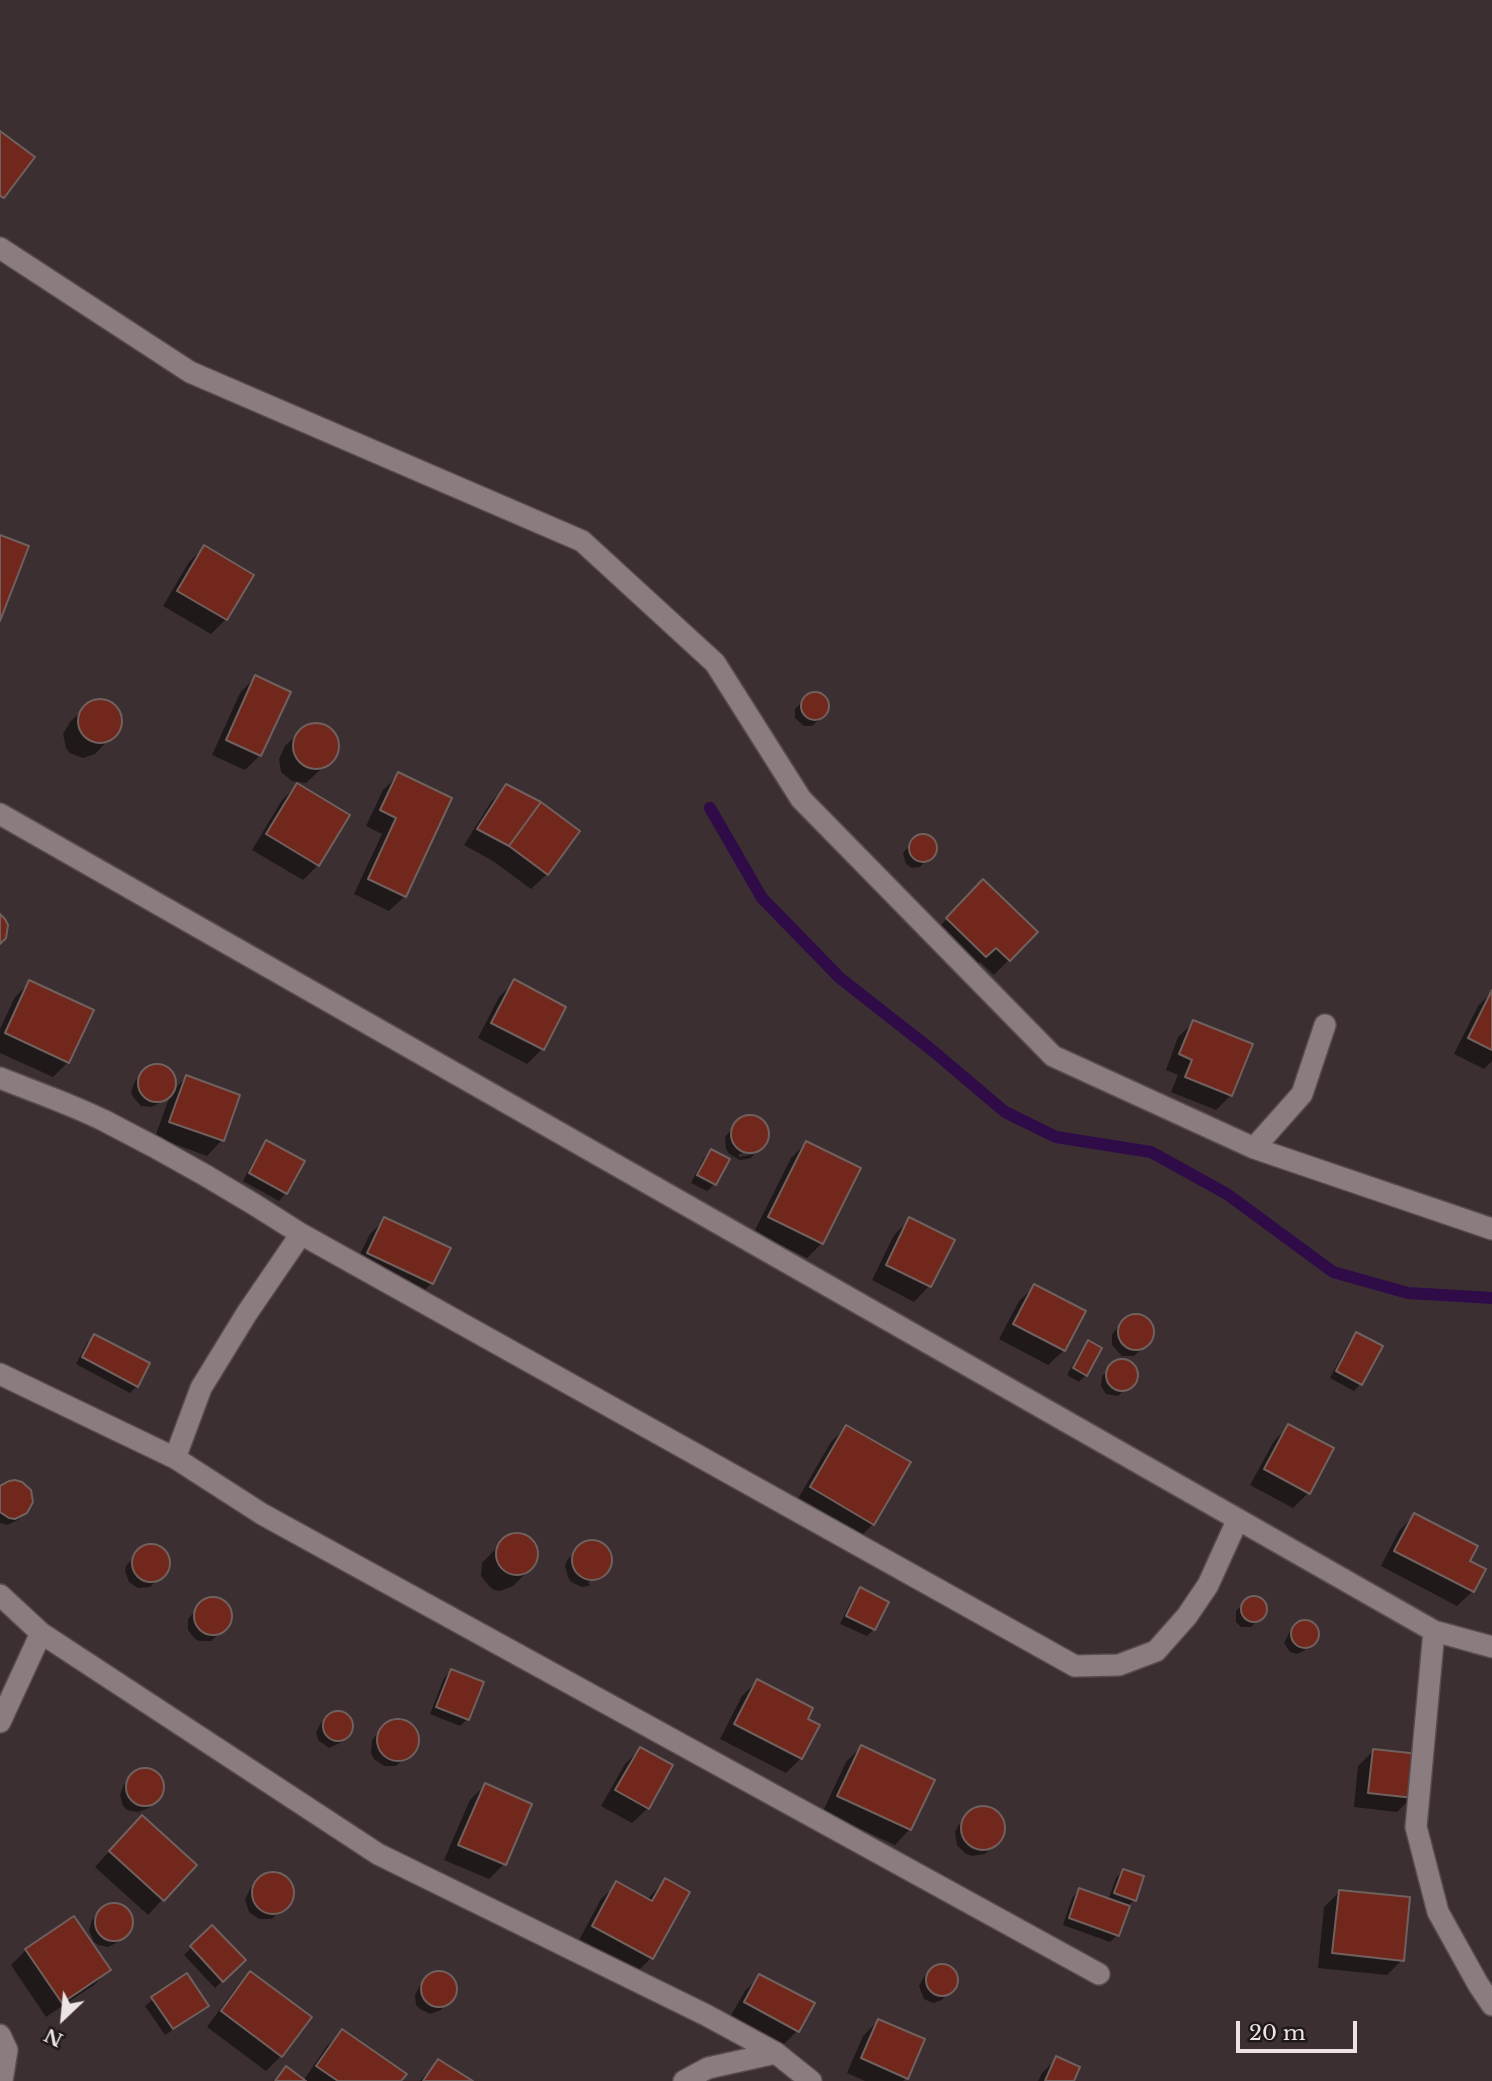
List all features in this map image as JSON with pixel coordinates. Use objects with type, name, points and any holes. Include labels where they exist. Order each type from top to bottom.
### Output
[{"type":"street","points":[[0,248],[190,372],[582,541],[715,663],[801,799],[1053,1056],[1254,1147],[1492,1229]]},
{"type":"street","points":[[0,814],[1434,1631],[1492,1647]]},
{"type":"street","points":[[1254,1147],[1302,1094],[1325,1025]]},
{"type":"street","points":[[0,1078],[103,1120],[249,1200],[301,1234],[1075,1665],[1119,1665],[1156,1651],[1187,1616],[1208,1585],[1237,1521]]},
{"type":"street","points":[[175,1458],[201,1388],[247,1313],[301,1234]]},
{"type":"street","points":[[0,1374],[175,1458],[262,1514],[1098,1974]]},
{"type":"street","points":[[0,1595],[41,1633],[378,1854],[706,2015],[776,2053],[811,2081]]},
{"type":"street","points":[[1434,1631],[1416,1827],[1438,1912],[1492,2005]]},
{"type":"street","points":[[0,1722],[41,1633]]},
{"type":"street","points":[[0,2035],[7,2050],[2,2081]]},
{"type":"street","points":[[684,2081],[708,2068],[776,2053]]},
{"type":"building","points":[[0,131],[35,157],[4,198],[0,196]]},
{"type":"building","points":[[0,535],[29,546],[0,621]]},
{"type":"building","points":[[204,545],[254,575],[227,620],[177,591]]},
{"type":"building","points":[[255,675],[291,692],[261,756],[226,740]]},
{"type":"building","points":[[815,692],[825,696],[829,706],[825,716],[815,720],[805,716],[801,706],[805,696]]},
{"type":"building","points":[[100,699],[116,705],[122,721],[116,737],[100,743],[84,737],[78,721],[84,705]]},
{"type":"building","points":[[316,723],[332,730],[339,746],[332,762],[316,769],[300,762],[293,746],[300,730]]},
{"type":"building","points":[[398,772],[452,798],[406,897],[368,879],[396,818],[380,810]]},
{"type":"building","points":[[297,783],[350,815],[319,866],[266,834]]},
{"type":"building","points":[[506,784],[541,802],[509,846],[477,829]]},
{"type":"building","points":[[541,802],[580,831],[548,875],[509,846]]},
{"type":"building","points":[[923,834],[933,838],[937,848],[933,858],[923,862],[913,858],[909,848],[913,838]]},
{"type":"building","points":[[983,879],[1038,932],[1010,961],[996,948],[986,957],[946,918]]},
{"type":"building","points":[[0,914],[8,925],[6,938],[0,944]]},
{"type":"building","points":[[514,979],[566,1007],[544,1050],[491,1023]]},
{"type":"building","points":[[29,980],[94,1010],[69,1063],[5,1033]]},
{"type":"building","points":[[1492,990],[1492,1050],[1468,1038]]},
{"type":"building","points":[[1193,1020],[1253,1044],[1232,1096],[1185,1077],[1192,1060],[1179,1054]]},
{"type":"building","points":[[157,1064],[170,1070],[176,1083],[170,1096],[157,1102],[144,1096],[138,1083],[144,1070]]},
{"type":"building","points":[[186,1075],[240,1095],[224,1141],[169,1122]]},
{"type":"building","points":[[750,1115],[764,1120],[769,1134],[764,1148],[750,1153],[736,1148],[731,1134],[736,1120]]},
{"type":"building","points":[[266,1140],[305,1161],[287,1194],[249,1173]]},
{"type":"building","points":[[806,1141],[861,1168],[823,1244],[768,1217]]},
{"type":"building","points":[[711,1149],[730,1159],[716,1185],[697,1175]]},
{"type":"building","points":[[384,1217],[451,1248],[433,1284],[367,1253]]},
{"type":"building","points":[[909,1217],[955,1240],[931,1287],[886,1265]]},
{"type":"building","points":[[1034,1284],[1086,1311],[1065,1351],[1013,1324]]},
{"type":"building","points":[[1136,1314],[1149,1319],[1154,1332],[1149,1345],[1136,1350],[1123,1345],[1118,1332],[1123,1319]]},
{"type":"building","points":[[1356,1332],[1383,1346],[1362,1385],[1336,1371]]},
{"type":"building","points":[[94,1334],[150,1363],[138,1387],[82,1357]]},
{"type":"building","points":[[1088,1340],[1102,1348],[1087,1376],[1073,1368]]},
{"type":"building","points":[[1122,1359],[1133,1364],[1138,1375],[1133,1386],[1122,1391],[1111,1386],[1106,1375],[1111,1364]]},
{"type":"building","points":[[1288,1424],[1334,1448],[1310,1494],[1264,1469]]},
{"type":"building","points":[[846,1425],[911,1462],[874,1525],[810,1487]]},
{"type":"building","points":[[15,1480],[31,1490],[33,1502],[27,1513],[15,1519],[0,1512],[0,1486]]},
{"type":"building","points":[[1414,1513],[1478,1546],[1470,1561],[1486,1569],[1474,1592],[1394,1551]]},
{"type":"building","points":[[517,1533],[532,1539],[538,1554],[532,1569],[517,1575],[502,1569],[496,1554],[502,1539]]},
{"type":"building","points":[[592,1540],[606,1546],[612,1560],[606,1574],[592,1580],[578,1574],[572,1560],[578,1546]]},
{"type":"building","points":[[151,1544],[164,1550],[170,1563],[164,1576],[151,1582],[138,1576],[132,1563],[138,1550]]},
{"type":"building","points":[[860,1587],[889,1602],[875,1630],[846,1616]]},
{"type":"building","points":[[1254,1596],[1263,1600],[1267,1609],[1263,1618],[1254,1622],[1245,1618],[1241,1609],[1245,1600]]},
{"type":"building","points":[[213,1597],[226,1603],[232,1616],[226,1629],[213,1635],[200,1629],[194,1616],[200,1603]]},
{"type":"building","points":[[1305,1620],[1315,1624],[1319,1634],[1315,1644],[1305,1648],[1295,1644],[1291,1634],[1295,1624]]},
{"type":"building","points":[[451,1669],[484,1682],[469,1720],[436,1707]]},
{"type":"building","points":[[757,1679],[813,1708],[808,1719],[820,1725],[802,1759],[734,1724]]},
{"type":"building","points":[[338,1711],[349,1715],[353,1726],[349,1737],[338,1741],[327,1737],[323,1726],[327,1715]]},
{"type":"building","points":[[398,1719],[413,1725],[419,1740],[413,1755],[398,1761],[383,1755],[377,1740],[383,1725]]},
{"type":"building","points":[[861,1745],[935,1780],[911,1830],[837,1796]]},
{"type":"building","points":[[640,1747],[673,1765],[649,1809],[615,1790]]},
{"type":"building","points":[[1373,1749],[1419,1754],[1414,1798],[1368,1793]]},
{"type":"building","points":[[145,1768],[158,1774],[164,1787],[158,1800],[145,1806],[132,1800],[126,1787],[132,1774]]},
{"type":"building","points":[[485,1783],[532,1804],[506,1865],[458,1845]]},
{"type":"building","points":[[983,1806],[998,1813],[1005,1828],[998,1843],[983,1850],[968,1843],[961,1828],[968,1813]]},
{"type":"building","points":[[142,1815],[197,1865],[164,1901],[109,1851]]},
{"type":"building","points":[[1123,1869],[1144,1876],[1136,1901],[1114,1893]]},
{"type":"building","points":[[273,1872],[288,1878],[294,1893],[288,1908],[273,1914],[258,1908],[252,1893],[258,1878]]},
{"type":"building","points":[[665,1878],[690,1892],[653,1959],[592,1926],[616,1881],[652,1901]]},
{"type":"building","points":[[1079,1888],[1130,1906],[1119,1936],[1069,1918]]},
{"type":"building","points":[[1339,1890],[1410,1897],[1404,1961],[1332,1953]]},
{"type":"building","points":[[114,1903],[127,1909],[133,1922],[127,1935],[114,1941],[101,1935],[95,1922],[101,1909]]},
{"type":"building","points":[[74,1916],[111,1970],[62,2003],[25,1949]]},
{"type":"building","points":[[212,1925],[246,1960],[223,1982],[190,1946]]},
{"type":"building","points":[[942,1964],[953,1969],[958,1980],[953,1991],[942,1996],[931,1991],[926,1980],[931,1969]]},
{"type":"building","points":[[250,1971],[312,2017],[282,2057],[221,2011]]},
{"type":"building","points":[[439,1971],[452,1976],[457,1989],[452,2002],[439,2007],[426,2002],[421,1989],[426,1976]]},
{"type":"building","points":[[187,1973],[209,2006],[173,2029],[151,1997]]},
{"type":"building","points":[[759,1974],[815,2003],[799,2032],[744,2002]]},
{"type":"building","points":[[878,2019],[925,2039],[908,2079],[861,2058]]},
{"type":"building","points":[[342,2029],[407,2074],[401,2081],[338,2081],[316,2066]]},
{"type":"building","points":[[1056,2056],[1080,2067],[1074,2081],[1045,2081]]},
{"type":"building","points":[[438,2059],[473,2081],[423,2081]]},
{"type":"building","points":[[286,2066],[306,2081],[275,2081]]},
{"type":"waterway","points":[[710,808],[762,898],[840,978],[1005,1112],[1056,1137],[1151,1152],[1227,1194],[1333,1272],[1408,1293],[1492,1298]]}]
